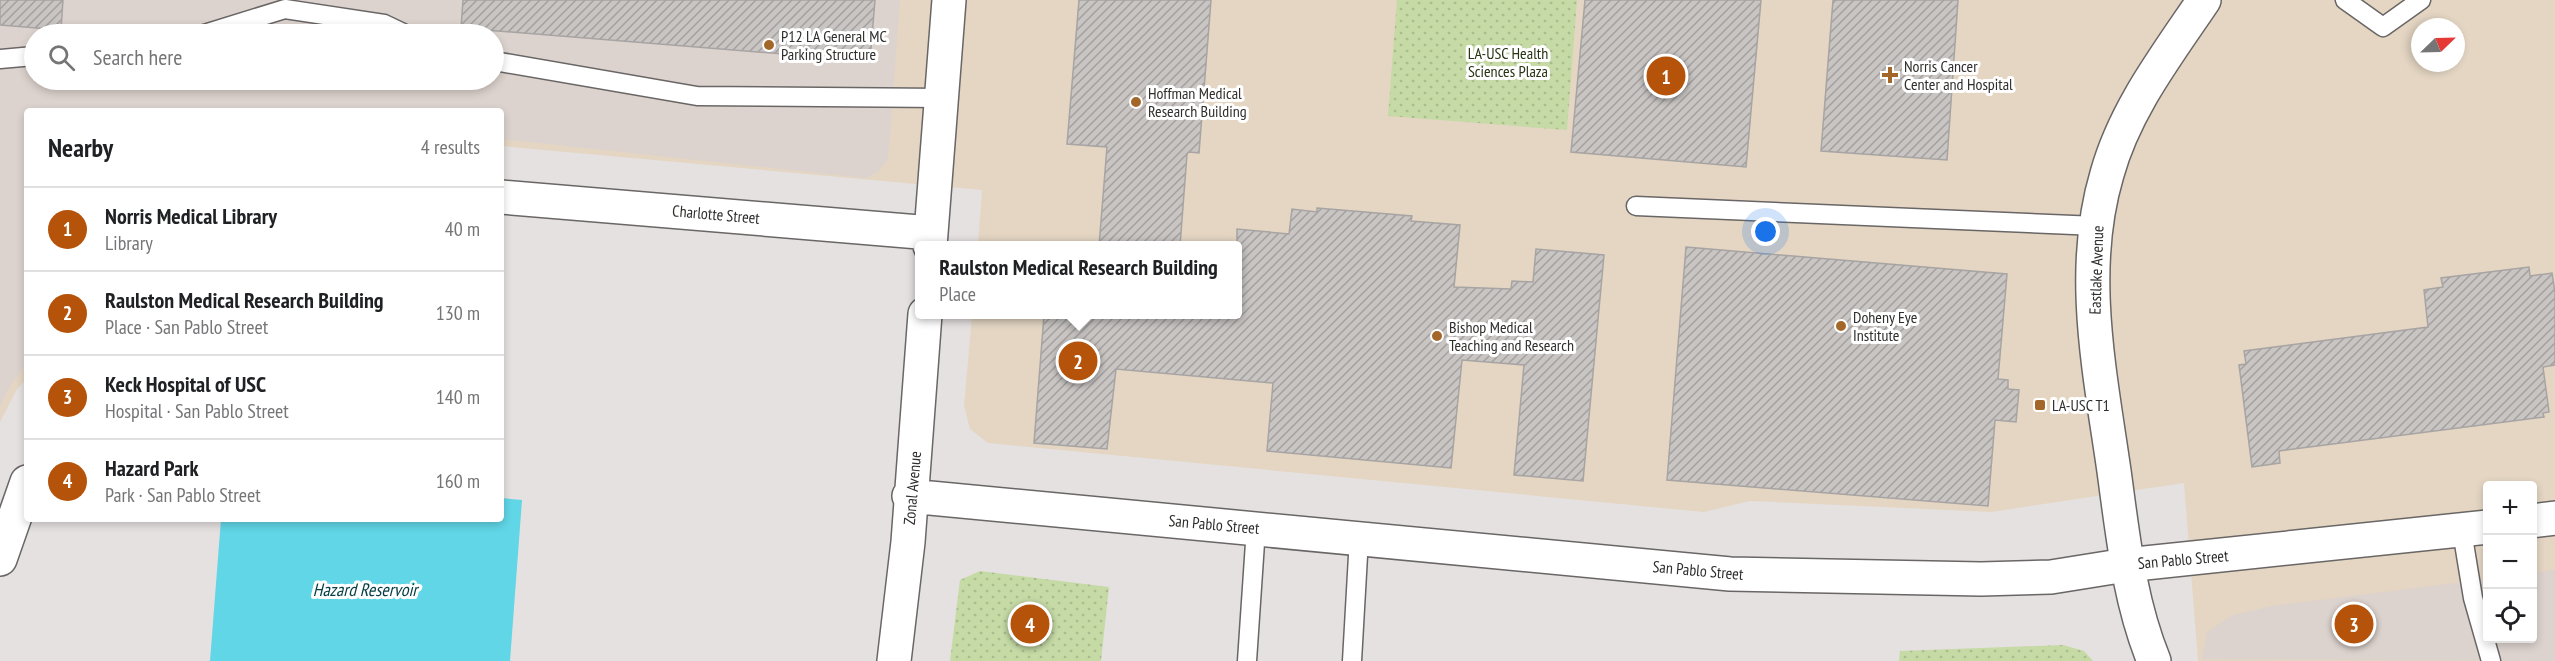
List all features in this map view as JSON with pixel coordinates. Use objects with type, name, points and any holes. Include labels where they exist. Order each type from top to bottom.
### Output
[{"type":"street","points":[[931,239],[949,0]]},
{"type":"street","name":"Eastlake Avenue","points":[[2154,661],[2140,622],[2126,565],[2092,302],[2097,226],[2106,175],[2122,129],[2204,0]]},
{"type":"street","name":"Charlotte Street","points":[[504,197],[931,239]]},
{"type":"street","name":"Zonal Avenue","points":[[894,661],[908,542],[909,496],[925,319]]},
{"type":"street","points":[[0,559],[24,491]]},
{"type":"street","name":"San Pablo Street","points":[[909,496],[1730,574],[1981,579],[2051,576],[2126,565],[2475,529]]},
{"type":"street","points":[[2537,520],[2555,518]]},
{"type":"lane","points":[[2345,0],[2383,27],[2421,0]]},
{"type":"lane","points":[[236,24],[285,9],[384,24]]},
{"type":"lane","points":[[0,59],[24,57]]},
{"type":"lane","points":[[504,63],[697,96],[942,98]]},
{"type":"lane","points":[[1636,206],[2097,226]]},
{"type":"lane","points":[[1247,661],[1256,528]]},
{"type":"lane","points":[[2475,529],[2473,598],[2491,661]]},
{"type":"lane","points":[[1352,661],[1359,538]]},
{"type":"shaded area","points":[[0,0],[2555,0],[2555,661],[2198,661],[2184,483],[1991,512],[1750,501],[1704,512],[988,443],[970,429],[964,406],[972,319],[1242,319],[1242,241],[978,241],[982,190],[504,146],[504,108],[24,108],[24,381],[17,389],[0,422]]},
{"type":"shaded area","points":[[0,0],[900,0],[888,160],[877,173],[865,178],[504,139],[504,108],[24,108],[24,368],[11,384],[0,406]]},
{"type":"shaded area","points":[[2555,570],[2555,661],[2202,659],[2207,632],[2233,615],[2272,606],[2483,580],[2483,643],[2537,643],[2537,572]]},
{"type":"green space","name":"LA-USC Health Sciences Plaza","points":[[1397,0],[1577,0],[1567,130],[1388,116]]},
{"type":"green space","points":[[980,571],[1109,587],[1101,661],[950,661],[960,580]]},
{"type":"green space","points":[[2063,645],[2084,651],[2093,661],[1899,661],[1900,651]]},
{"type":"water","name":"Hazard Reservoir","points":[[504,498],[522,500],[510,661],[210,661],[221,522],[504,522]]},
{"type":"building","points":[[0,0],[63,0],[61,24],[24,24],[24,27],[0,25]]},
{"type":"building","name":"P12 LA General MC Parking Structure","points":[[463,0],[875,0],[870,61],[504,31],[504,24],[461,24]]},
{"type":"building","name":"Hoffman Medical Research Building","points":[[1079,0],[1211,0],[1199,153],[1189,152],[1187,154],[1180,241],[1099,241],[1107,147],[1067,144]]},
{"type":"building","points":[[1585,0],[1761,0],[1746,167],[1571,152]]},
{"type":"building","name":"Norris Cancer Center and Hospital","points":[[1833,0],[1958,0],[1947,160],[1821,151]]},
{"type":"building","name":"Bishop Medical Teaching and Research","points":[[1317,208],[1412,216],[1411,221],[1460,225],[1454,287],[1511,289],[1512,281],[1533,282],[1536,249],[1604,255],[1583,481],[1514,475],[1524,365],[1462,360],[1451,468],[1267,451],[1273,383],[1116,369],[1107,449],[1034,443],[1044,319],[1242,319],[1242,241],[1237,241],[1237,229],[1289,234],[1292,209],[1317,212]]},
{"type":"building","name":"Doheny Eye Institute","points":[[1686,247],[2007,274],[1998,379],[2008,380],[2008,389],[2019,390],[2016,422],[1995,420],[1988,506],[1667,480]]},
{"type":"building","points":[[2529,267],[2530,276],[2552,273],[2555,293],[2555,365],[2543,367],[2549,412],[2543,413],[2544,417],[2279,451],[2280,463],[2252,467],[2239,365],[2246,364],[2244,351],[2428,327],[2424,290],[2443,287],[2441,278]]},
{"type":"place","name":"P12 LA General MC Parking Structure","points":[[769,45]]},
{"type":"place","name":"Norris Cancer Center and Hospital","points":[[1890,75]]},
{"type":"place","name":"Norris Medical Library","points":[[1666,76]]},
{"type":"place","name":"Hoffman Medical Research Building","points":[[1136,102]]},
{"type":"place","name":"Doheny Eye Institute","points":[[1841,326]]},
{"type":"place","name":"Bishop Medical Teaching and Research","points":[[1437,336]]},
{"type":"place","name":"Raulston Medical Research Building","points":[[1078,361]]},
{"type":"place","name":"LA-USC T1","points":[[2040,405]]},
{"type":"place","name":"Hazard Park","points":[[1030,624]]},
{"type":"place","name":"Keck Hospital of USC","points":[[2354,624]]}]
